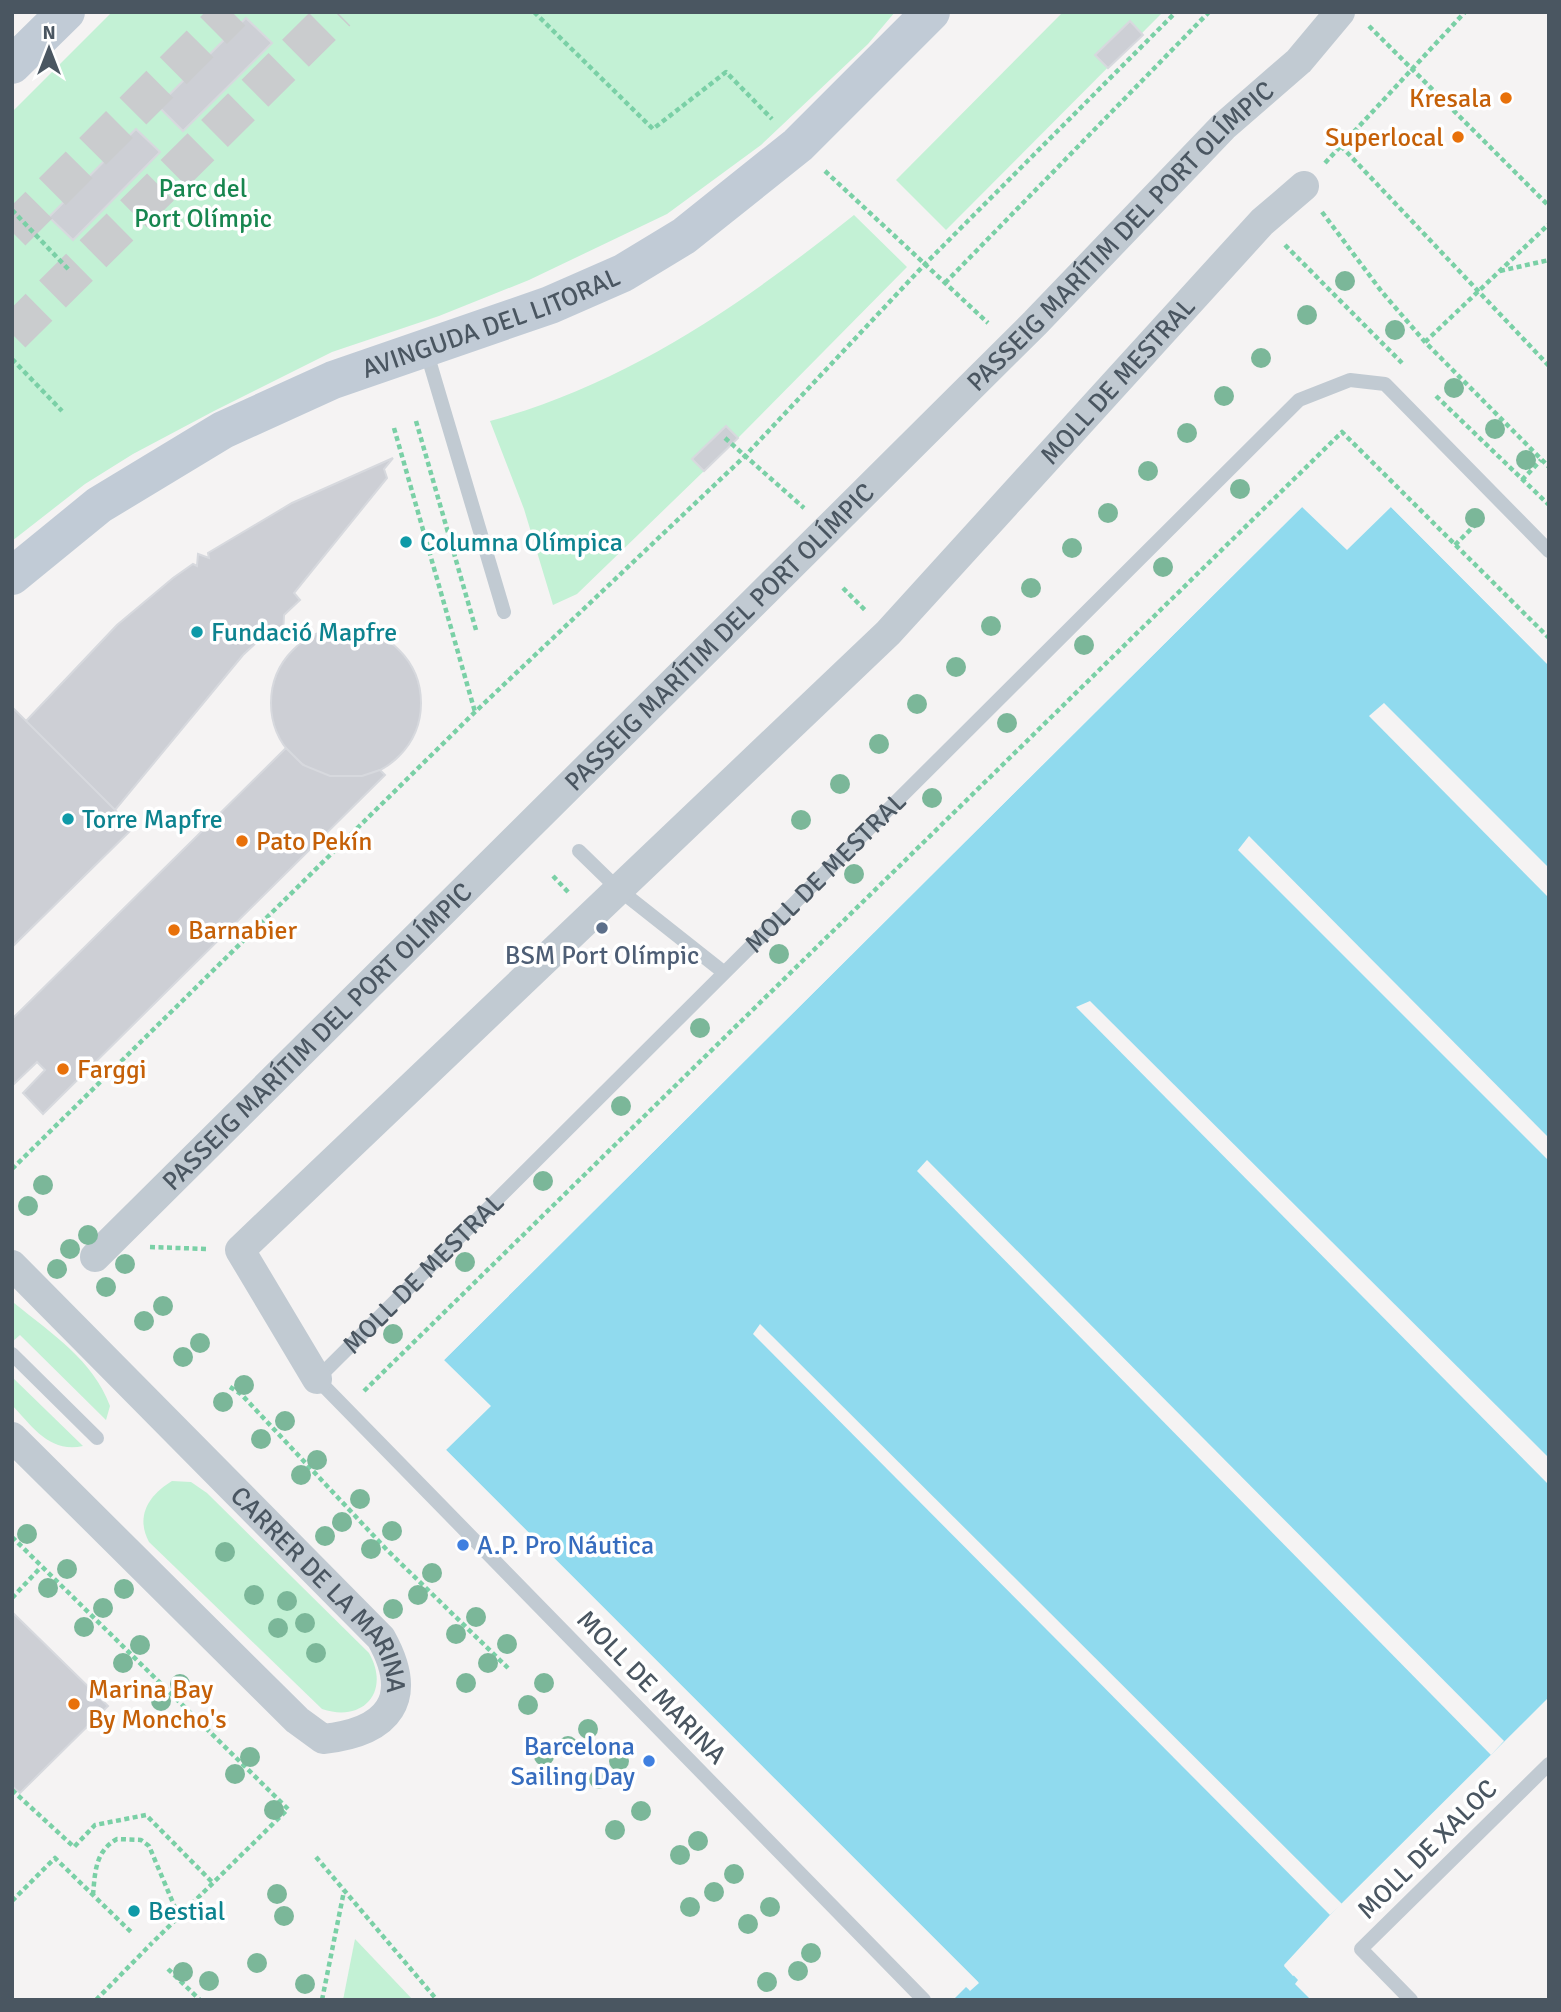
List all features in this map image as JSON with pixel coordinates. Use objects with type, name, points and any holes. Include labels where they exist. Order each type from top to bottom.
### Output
[{"type":"main road","points":[[12,65],[66,12]]},
{"type":"main road","name":"AVINGUDA DEL LITORAL","points":[[12,576],[99,505],[223,430],[333,380],[550,305],[623,273],[684,236],[798,145],[931,12]]},
{"type":"street","name":"PASSEIG MARÍTIM DEL PORT OLÍMPIC","points":[[95,1257],[1012,346],[1223,127],[1299,61],[1340,12]]},
{"type":"street","name":"MOLL DE MESTRAL","points":[[240,1250],[887,633],[1262,222],[1301,188]]},
{"type":"street","points":[[240,1250],[317,1379]]},
{"type":"street","name":"CARRER DE LA MARINA","points":[[12,1265],[381,1638],[394,1662],[396,1687],[392,1706],[363,1731],[323,1739],[297,1720],[12,1437]]},
{"type":"lane","points":[[426,348],[504,612]]},
{"type":"lane","name":"MOLL DE MESTRAL","points":[[317,1379],[722,971],[857,844],[1299,400],[1350,380],[1385,384],[1549,551]]},
{"type":"lane","points":[[579,851],[617,888],[722,971]]},
{"type":"lane","points":[[12,1354],[97,1438]]},
{"type":"lane","points":[[317,1379],[345,1409]]},
{"type":"lane","name":"MOLL DE MARINA","points":[[345,1409],[924,2000]]},
{"type":"lane","name":"MOLL DE XALOC","points":[[1411,2000],[1361,1949],[1549,1763]]},
{"type":"path","points":[[534,12],[653,129],[726,72],[780,127]]},
{"type":"path","points":[[12,1169],[475,712],[745,456],[925,264],[1175,12]]},
{"type":"path","points":[[945,283],[1209,12]]},
{"type":"path","points":[[1465,12],[1301,188],[1382,292],[1425,342],[1549,467]]},
{"type":"path","points":[[1378,35],[1412,66],[1549,206]]},
{"type":"path","points":[[1341,146],[1549,366]]},
{"type":"path","points":[[823,169],[1012,346]]},
{"type":"path","points":[[12,210],[70,271]]},
{"type":"path","points":[[1425,342],[1549,224]]},
{"type":"path","points":[[1500,271],[1549,260]]},
{"type":"path","points":[[12,359],[62,411]]},
{"type":"path","points":[[416,421],[476,631]]},
{"type":"path","points":[[394,428],[475,712]]},
{"type":"path","points":[[345,1409],[1342,432],[1549,638]]},
{"type":"path","points":[[725,438],[828,529]]},
{"type":"path","points":[[1514,488],[1541,460]]},
{"type":"path","points":[[1455,545],[1488,511]]},
{"type":"path","points":[[137,1247],[240,1250]]},
{"type":"path","points":[[230,1387],[241,1394],[387,1550],[508,1668]]},
{"type":"path","points":[[12,1537],[288,1809],[96,2000]]},
{"type":"path","points":[[12,1598],[41,1567]]},
{"type":"path","points":[[12,1790],[74,1847],[95,1825],[146,1815],[214,1883]]},
{"type":"path","points":[[93,1895],[97,1861],[102,1851],[117,1839],[141,1840],[149,1846],[178,1917]]},
{"type":"path","points":[[316,1857],[437,2000]]},
{"type":"path","points":[[12,1901],[55,1858],[131,1932]]},
{"type":"path","points":[[322,2000],[344,1891]]},
{"type":"path","points":[[168,1969],[200,2000]]},
{"type":"green space","name":"Parc del Port Olímpic","points":[[112,12],[895,12],[868,44],[761,145],[667,214],[529,280],[439,316],[332,352],[133,454],[85,484],[12,541],[12,112]]},
{"type":"green space","points":[[1063,12],[1163,12],[946,230],[896,180]]},
{"type":"green space","points":[[854,215],[907,267],[738,438],[725,427],[692,459],[704,471],[577,594],[553,605],[524,509],[490,421],[589,386],[682,337],[770,279]]},
{"type":"green space","points":[[14,1303],[70,1348],[82,1361],[103,1390],[110,1406],[106,1420],[20,1335],[12,1342]]},
{"type":"green space","points":[[12,1377],[83,1446],[61,1446],[51,1442],[35,1429],[12,1405]]},
{"type":"green space","points":[[172,1481],[191,1482],[207,1493],[369,1653],[377,1680],[375,1692],[361,1708],[350,1712],[322,1709],[149,1542],[143,1523],[147,1507],[157,1493]]},
{"type":"green space","points":[[355,1939],[413,2000],[343,2000]]},
{"type":"water","points":[[1302,507],[1347,550],[1391,507],[1549,666],[1549,1697],[1330,1915],[1284,1965],[1298,1980],[1295,1984],[1311,2000],[953,2000],[966,1987],[970,1990],[978,1982],[446,1450],[491,1406],[444,1360]]},
{"type":"pier","points":[[1300,505],[1302,507],[444,1360],[442,1357]]},
{"type":"pier","points":[[1394,505],[1549,661],[1549,665],[1391,507]]},
{"type":"pier","points":[[1384,703],[1549,868],[1549,898],[1369,716]]},
{"type":"pier","points":[[1249,836],[1549,1138],[1549,1161],[1238,850]]},
{"type":"pier","points":[[1090,1001],[1549,1458],[1549,1485],[1076,1007]]},
{"type":"pier","points":[[927,1160],[1504,1741],[1491,1755],[917,1171]]},
{"type":"pier","points":[[760,1324],[1342,1904],[1330,1915],[753,1334]]},
{"type":"pier","points":[[446,1450],[979,1983],[970,1991],[964,1984],[970,1986],[973,1983],[444,1453]]},
{"type":"pier","points":[[1549,1700],[1332,1918],[1289,1966],[1296,1974],[1293,1976],[1284,1966]]},
{"type":"building","points":[[246,18],[272,43],[183,131],[158,106]]},
{"type":"building","points":[[1130,21],[1143,35],[1108,68],[1095,55]]},
{"type":"building","points":[[136,129],[160,152],[73,240],[49,217]]},
{"type":"building","points":[[726,426],[738,438],[704,471],[692,459]]},
{"type":"building","name":"Fundació Mapfre","points":[[393,458],[384,469],[387,478],[294,593],[300,600],[284,615],[283,634],[273,642],[258,641],[243,655],[115,810],[26,721],[117,625],[173,578],[193,564],[197,566],[198,554],[209,558],[208,553],[292,503]]},
{"type":"building","points":[[346,628],[375,634],[399,650],[415,674],[421,703],[415,732],[399,756],[375,772],[346,778],[317,772],[293,756],[277,732],[271,703],[277,674],[293,650],[317,634]]},
{"type":"building","name":"Torre Mapfre","points":[[12,707],[133,828],[12,947]]},
{"type":"building","points":[[286,748],[303,765],[330,776],[362,776],[380,770],[385,775],[43,1114],[23,1093],[45,1070],[37,1062],[12,1086],[12,1019]]},
{"type":"building","points":[[12,1612],[108,1706],[20,1793],[12,1786]]},
{"type":"tunnel","points":[[12,232],[232,12]]},
{"type":"tunnel","points":[[12,334],[337,12]]},
{"type":"place","name":"Kresala","points":[[1506,98]]},
{"type":"place","name":"Superlocal","points":[[1458,137]]},
{"type":"place","name":"Columna Olímpica","points":[[406,542]]},
{"type":"place","name":"Fundació Mapfre","points":[[197,632]]},
{"type":"place","name":"Torre Mapfre","points":[[68,819]]},
{"type":"place","name":"Pato Pekín","points":[[242,841]]},
{"type":"place","name":"BSM Port Olímpic","points":[[602,928]]},
{"type":"place","name":"Barnabier","points":[[174,930]]},
{"type":"place","name":"Farggi","points":[[63,1069]]},
{"type":"place","name":"A.P. Pro Náutica","points":[[463,1545]]},
{"type":"place","name":"Marina Bay By Moncho's","points":[[74,1704]]},
{"type":"place","name":"Barcelona Sailing Day","points":[[649,1761]]},
{"type":"place","name":"Bestial","points":[[134,1911]]}]
